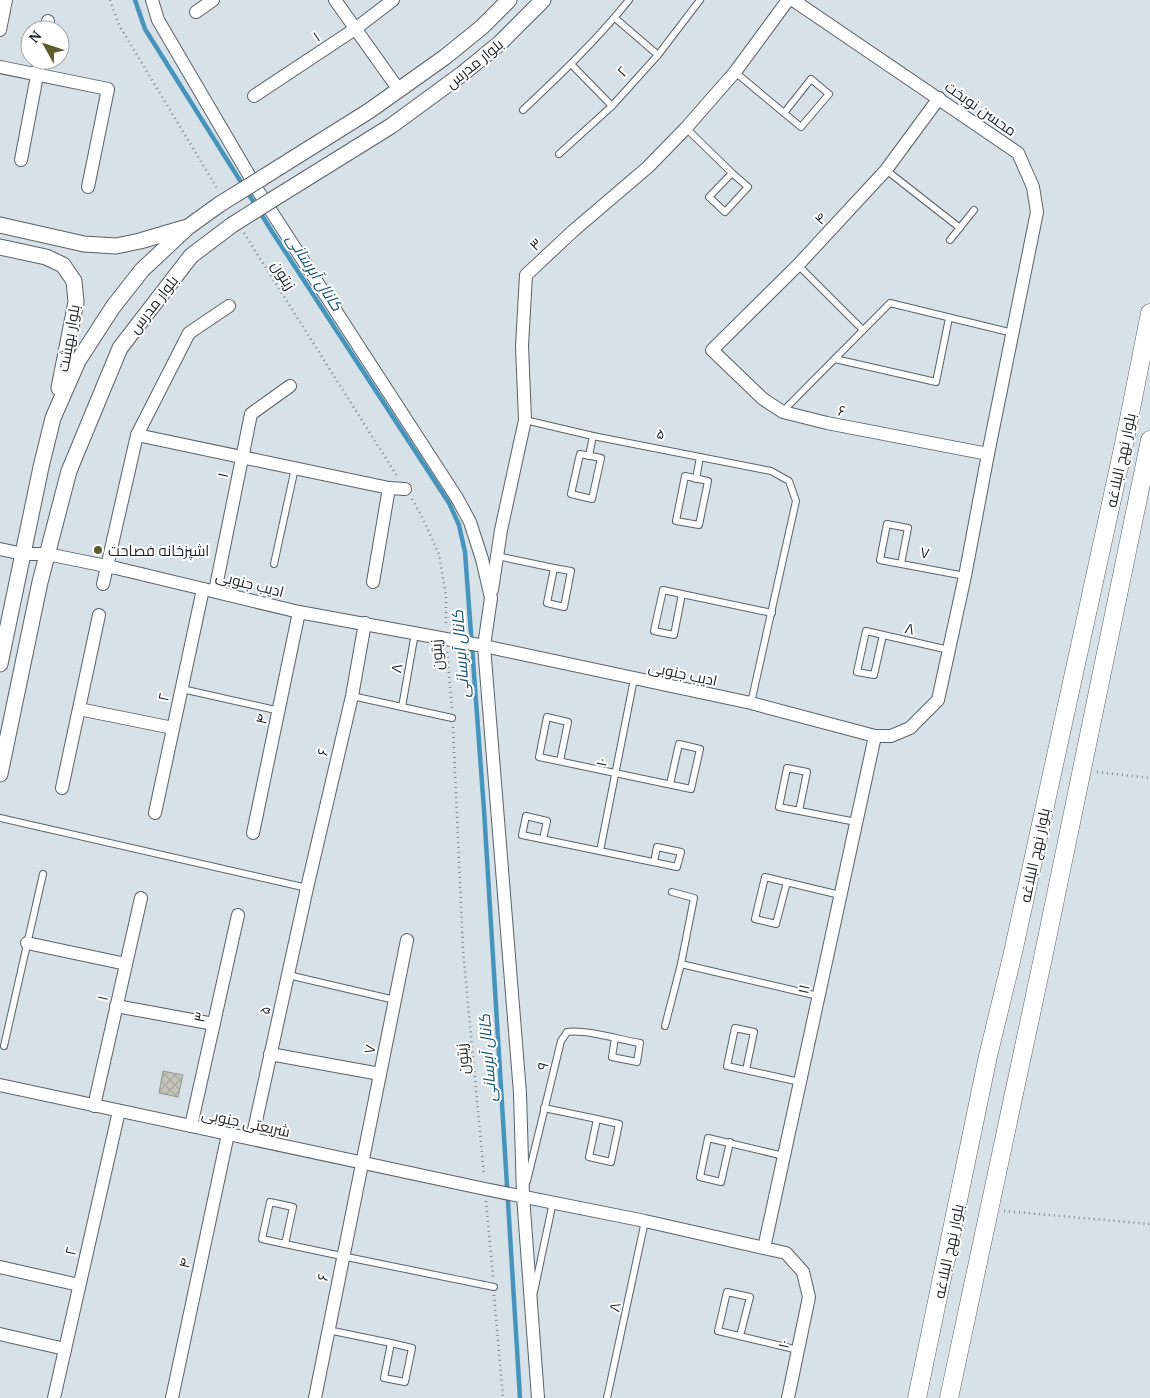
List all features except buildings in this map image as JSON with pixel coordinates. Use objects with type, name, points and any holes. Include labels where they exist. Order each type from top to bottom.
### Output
[{"type":"main road","name":"بلوار نهج البلاغه","points":[[918,1398],[988,1056],[1012,957],[1120,464],[1150,313]]},
{"type":"main road","name":"بلوار نهج البلاغه","points":[[949,1398],[1044,953],[1150,440]]},
{"type":"street","points":[[0,30],[6,0]]},
{"type":"street","points":[[152,0],[158,20],[260,194],[457,498],[470,522],[482,559],[491,598]]},
{"type":"street","points":[[196,12],[213,0]]},
{"type":"street","points":[[335,0],[399,90]]},
{"type":"street","name":"۱","points":[[254,96],[355,29],[393,0]]},
{"type":"street","name":"بلوار مدرس","points":[[0,664],[53,418],[78,361],[113,306],[142,270],[220,199],[262,178],[399,90],[445,58],[509,0]]},
{"type":"street","name":"بلوار مدرس","points":[[0,774],[40,582],[69,471],[120,348],[190,256],[275,198],[391,126],[500,43],[544,0]]},
{"type":"street","name":"۳","points":[[538,1398],[523,1196],[520,1093],[484,646],[501,530],[525,420],[522,346],[526,275],[573,230],[648,168],[735,72],[788,0]]},
{"type":"street","name":"محسن نوبخت","points":[[793,0],[1018,153],[1033,187],[1037,212],[965,576],[938,700],[910,728],[891,736],[875,736]]},
{"type":"street","points":[[0,67],[108,89],[88,187]]},
{"type":"street","points":[[21,160],[39,70]]},
{"type":"street","name":"۴","points":[[712,350],[798,265],[886,170],[939,98]]},
{"type":"street","points":[[0,225],[84,244],[116,246],[188,227]]},
{"type":"street","points":[[46,257],[52,256],[57,252],[59,246],[56,240],[51,237]]},
{"type":"street","name":"بلوار بهشت","points":[[0,247],[46,257],[63,265],[74,282],[76,302],[53,418]]},
{"type":"street","points":[[103,584],[137,435],[189,332],[229,306]]},
{"type":"street","name":"۶","points":[[712,350],[763,400],[783,412],[827,423],[988,454]]},
{"type":"street","name":"۱","points":[[209,590],[251,414],[290,386]]},
{"type":"street","points":[[137,435],[389,488],[406,489]]},
{"type":"street","points":[[373,582],[389,488]]},
{"type":"street","points":[[0,549],[23,554]]},
{"type":"street","name":"ادیب جنوبی","points":[[23,554],[47,554],[116,568],[299,612],[484,646],[751,703],[875,736]]},
{"type":"street","name":"۲","points":[[155,813],[182,689],[209,590]]},
{"type":"street","name":"۴","points":[[253,833],[299,612]]},
{"type":"street","points":[[62,788],[100,615]]},
{"type":"street","name":"۶","points":[[307,888],[352,696],[365,623]]},
{"type":"street","points":[[79,709],[173,728]]},
{"type":"street","name":"۱۱","points":[[764,1248],[875,736]]},
{"type":"street","name":"۵","points":[[252,1140],[307,888]]},
{"type":"street","name":"۱","points":[[94,1106],[141,898]]},
{"type":"street","name":"۳","points":[[191,1126],[238,915]]},
{"type":"street","name":"۷","points":[[362,1163],[407,940]]},
{"type":"street","points":[[27,943],[126,964]]},
{"type":"street","points":[[116,1006],[214,1024]]},
{"type":"street","points":[[270,1054],[380,1074]]},
{"type":"street","name":"شریعتی جنوبی","points":[[0,1085],[485,1190],[645,1221],[786,1253],[803,1272],[809,1298]]},
{"type":"street","name":"۲","points":[[54,1398],[118,1111]]},
{"type":"street","name":"۴","points":[[172,1398],[228,1134]]},
{"type":"street","name":"۶","points":[[315,1398],[362,1163]]},
{"type":"street","points":[[0,1267],[79,1285]]},
{"type":"street","name":"۱۰","points":[[788,1398],[809,1298]]},
{"type":"street","points":[[0,1334],[65,1349]]},
{"type":"lane","points":[[523,110],[571,64],[615,18],[629,0]]},
{"type":"lane","name":"۲","points":[[559,154],[612,106],[658,55],[700,0]]},
{"type":"lane","points":[[615,18],[658,55]]},
{"type":"lane","points":[[571,64],[612,106]]},
{"type":"lane","points":[[735,72],[784,113],[801,127],[828,94],[811,80],[784,113]]},
{"type":"lane","points":[[686,128],[748,187],[724,212],[709,196],[732,173]]},
{"type":"lane","points":[[886,170],[960,228]]},
{"type":"lane","points":[[950,240],[974,210]]},
{"type":"lane","points":[[798,265],[863,330]]},
{"type":"lane","points":[[783,412],[890,302],[1013,333]]},
{"type":"lane","points":[[835,359],[936,382],[949,318]]},
{"type":"lane","name":"۵","points":[[525,420],[593,436],[770,471],[789,481],[796,501],[772,613]]},
{"type":"lane","points":[[589,456],[593,436]]},
{"type":"lane","points":[[580,454],[589,456],[601,458],[592,499],[571,494],[580,454]]},
{"type":"lane","points":[[696,478],[700,457]]},
{"type":"lane","points":[[274,564],[295,468]]},
{"type":"lane","points":[[685,476],[696,478],[708,481],[699,525],[676,521],[685,476]]},
{"type":"lane","name":"۷","points":[[901,564],[908,528],[887,524],[880,560],[901,564],[965,576]]},
{"type":"lane","points":[[497,556],[554,568],[572,572],[564,607],[547,603],[554,568]]},
{"type":"lane","points":[[682,594],[674,635],[654,631],[663,590],[682,594],[772,613],[751,703]]},
{"type":"lane","name":"۸","points":[[883,635],[874,676],[857,672],[866,631],[949,650]]},
{"type":"lane","name":"۸","points":[[402,707],[415,633]]},
{"type":"lane","name":"۱۰","points":[[600,851],[634,679]]},
{"type":"lane","points":[[182,689],[280,710]]},
{"type":"lane","points":[[352,696],[452,718]]},
{"type":"lane","points":[[560,761],[568,722],[547,718],[539,757],[670,784],[691,788],[700,749],[679,744],[670,784]]},
{"type":"lane","points":[[799,810],[807,772],[787,768],[779,807],[856,822]]},
{"type":"lane","points":[[543,839],[547,821],[526,816],[522,835],[677,867],[681,852],[657,847],[654,862]]},
{"type":"lane","points":[[0,818],[307,888]]},
{"type":"lane","points":[[4,1046],[42,874]]},
{"type":"lane","points":[[786,882],[776,924],[755,919],[765,877],[786,882],[840,895]]},
{"type":"lane","points":[[665,1026],[694,898],[672,892]]},
{"type":"lane","points":[[680,964],[818,996]]},
{"type":"lane","points":[[288,975],[395,1000]]},
{"type":"lane","points":[[746,1070],[754,1032],[735,1028],[727,1066],[800,1082]]},
{"type":"lane","name":"۹","points":[[523,1196],[561,1040],[567,1032],[575,1031],[615,1038],[640,1043],[637,1062],[612,1056],[615,1038]]},
{"type":"lane","points":[[544,1108],[619,1124],[611,1162],[589,1157],[597,1120]]},
{"type":"lane","points":[[730,1142],[721,1182],[700,1177],[708,1138],[730,1142],[784,1156]]},
{"type":"lane","points":[[285,1244],[293,1207],[270,1202],[262,1238],[285,1244],[494,1287]]},
{"type":"lane","points":[[532,1305],[553,1202]]},
{"type":"lane","name":"۸","points":[[607,1398],[645,1221]]},
{"type":"lane","points":[[740,1336],[750,1297],[728,1292],[718,1331],[798,1350]]},
{"type":"lane","points":[[328,1330],[391,1343],[412,1348],[405,1382],[384,1378],[391,1343]]},
{"type":"path","points":[[110,0],[118,25],[220,199]]},
{"type":"path","name":"زیتون","points":[[236,226],[406,489],[423,518],[439,554],[446,598],[446,639],[464,950],[503,1398]]},
{"type":"path","points":[[1081,770],[1150,778]]},
{"type":"path","points":[[988,1210],[1150,1224]]},
{"type":"waterway","name":"کانال آبرسانی","points":[[135,0],[145,29],[271,230],[449,503],[459,525],[465,552],[484,810],[520,1398]]},
{"type":"place","name":"اشپزخانه فصاحت","points":[[98,550]]}]
